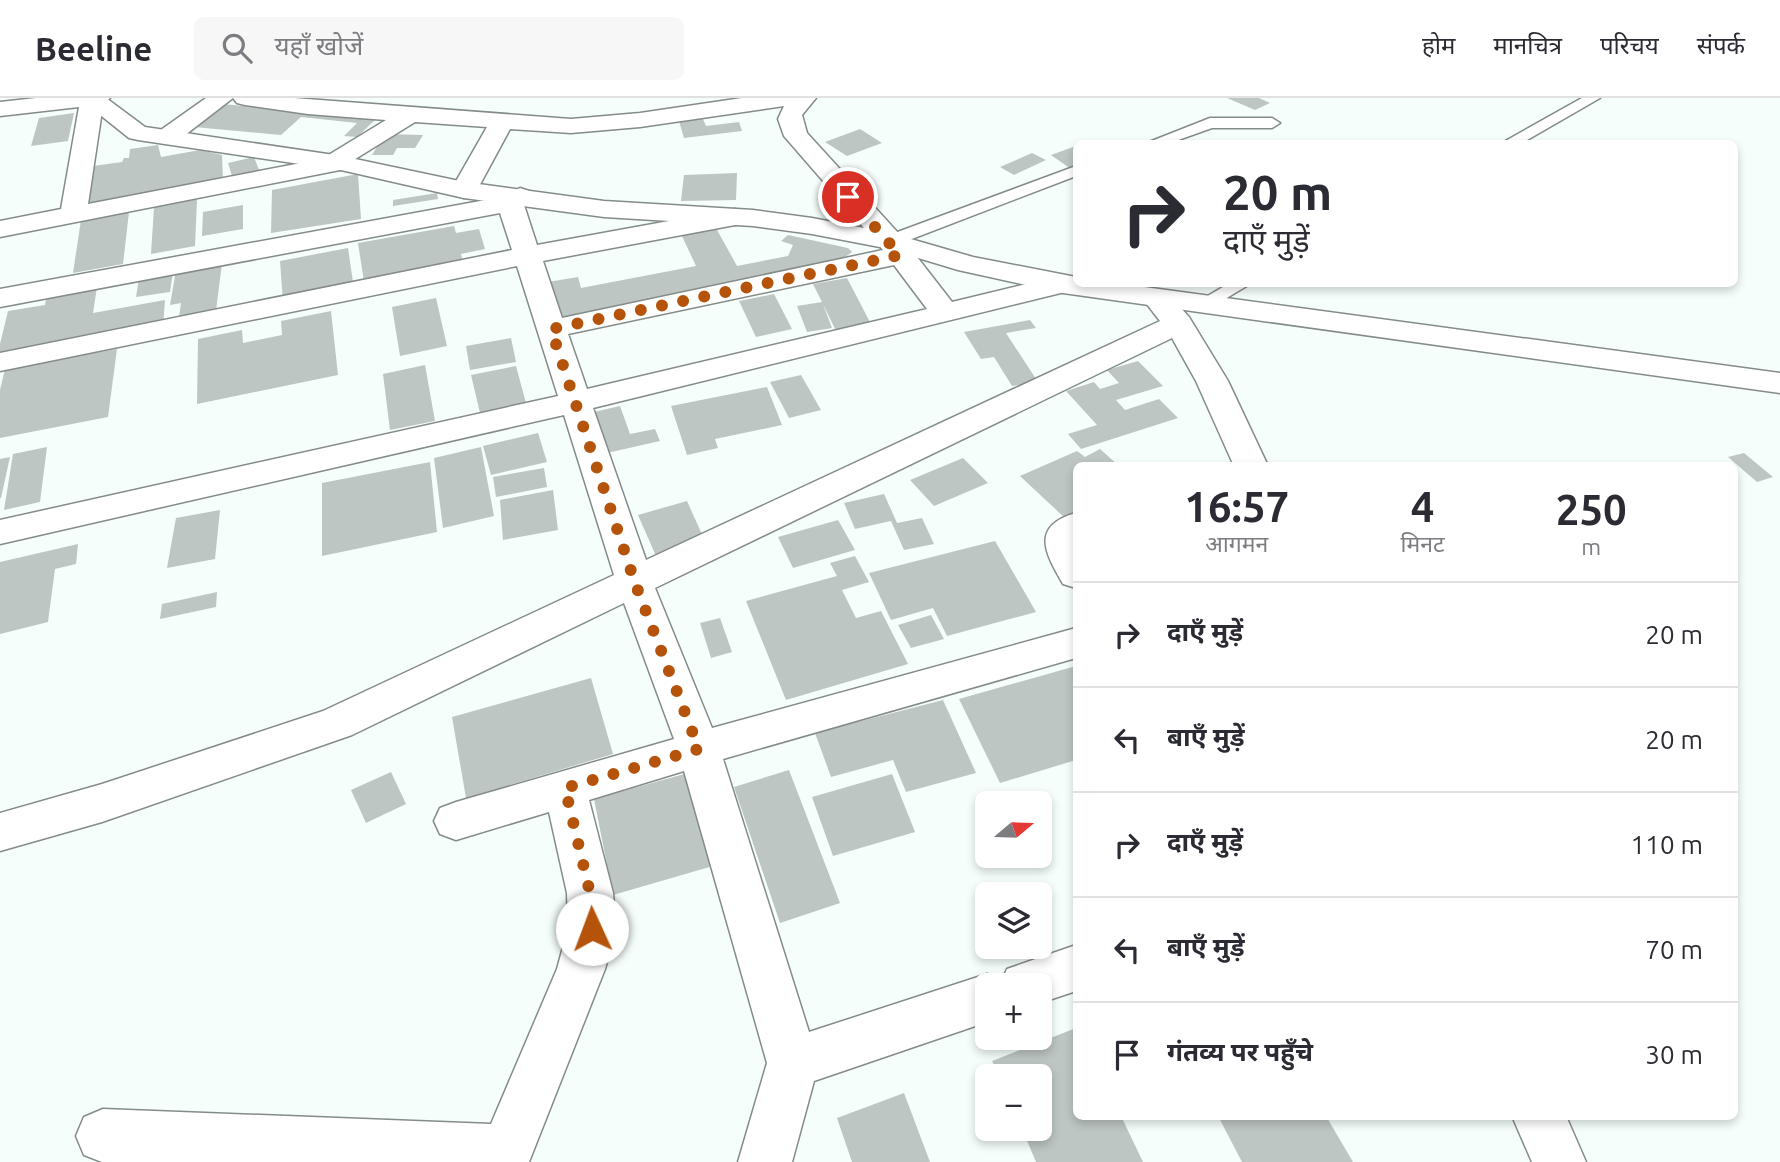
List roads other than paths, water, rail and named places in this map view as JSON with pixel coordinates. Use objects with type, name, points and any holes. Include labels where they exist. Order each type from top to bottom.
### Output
[{"type":"street","points":[[91,98],[138,133],[336,164],[515,200],[604,209],[735,217],[812,226],[895,248],[1073,285]]},
{"type":"street","points":[[73,215],[91,98]]},
{"type":"street","points":[[0,109],[98,98]]},
{"type":"street","points":[[167,137],[221,98]]},
{"type":"street","points":[[245,98],[410,115],[571,126],[610,124],[790,98]]},
{"type":"street","points":[[804,98],[790,111],[788,120],[796,136],[895,248],[945,313]]},
{"type":"street","points":[[0,229],[336,164],[410,115]]},
{"type":"street","points":[[464,190],[502,122]]},
{"type":"street","points":[[515,200],[528,255],[574,403],[635,583],[699,749],[793,1063],[765,1162]]},
{"type":"street","points":[[0,362],[515,200]]},
{"type":"street","points":[[0,298],[272,278],[528,255],[735,217]]},
{"type":"street","points":[[551,329],[895,248]]},
{"type":"street","points":[[0,532],[256,477],[574,403],[1063,284]]},
{"type":"street","points":[[1085,287],[1157,297],[1191,313],[1780,383]]},
{"type":"street","points":[[1191,313],[1205,363],[1249,462]]},
{"type":"street","points":[[0,832],[114,799],[337,723],[635,583],[1191,313]]},
{"type":"street","points":[[1073,526],[1067,528],[1062,538],[1064,553],[1073,570]]},
{"type":"street","points":[[456,821],[699,749],[1073,644]]},
{"type":"street","points":[[103,1136],[504,1156],[581,969],[592,929],[590,893],[565,788]]},
{"type":"street","points":[[1052,976],[1073,969]]},
{"type":"street","points":[[793,1063],[975,1002]]},
{"type":"street","points":[[1540,1120],[1559,1162]]},
{"type":"lane","points":[[1514,140],[1593,98]]},
{"type":"lane","points":[[1161,140],[1210,123],[1272,123]]},
{"type":"lane","points":[[895,248],[1073,172]]},
{"type":"lane","points":[[1191,313],[1236,287]]}]
